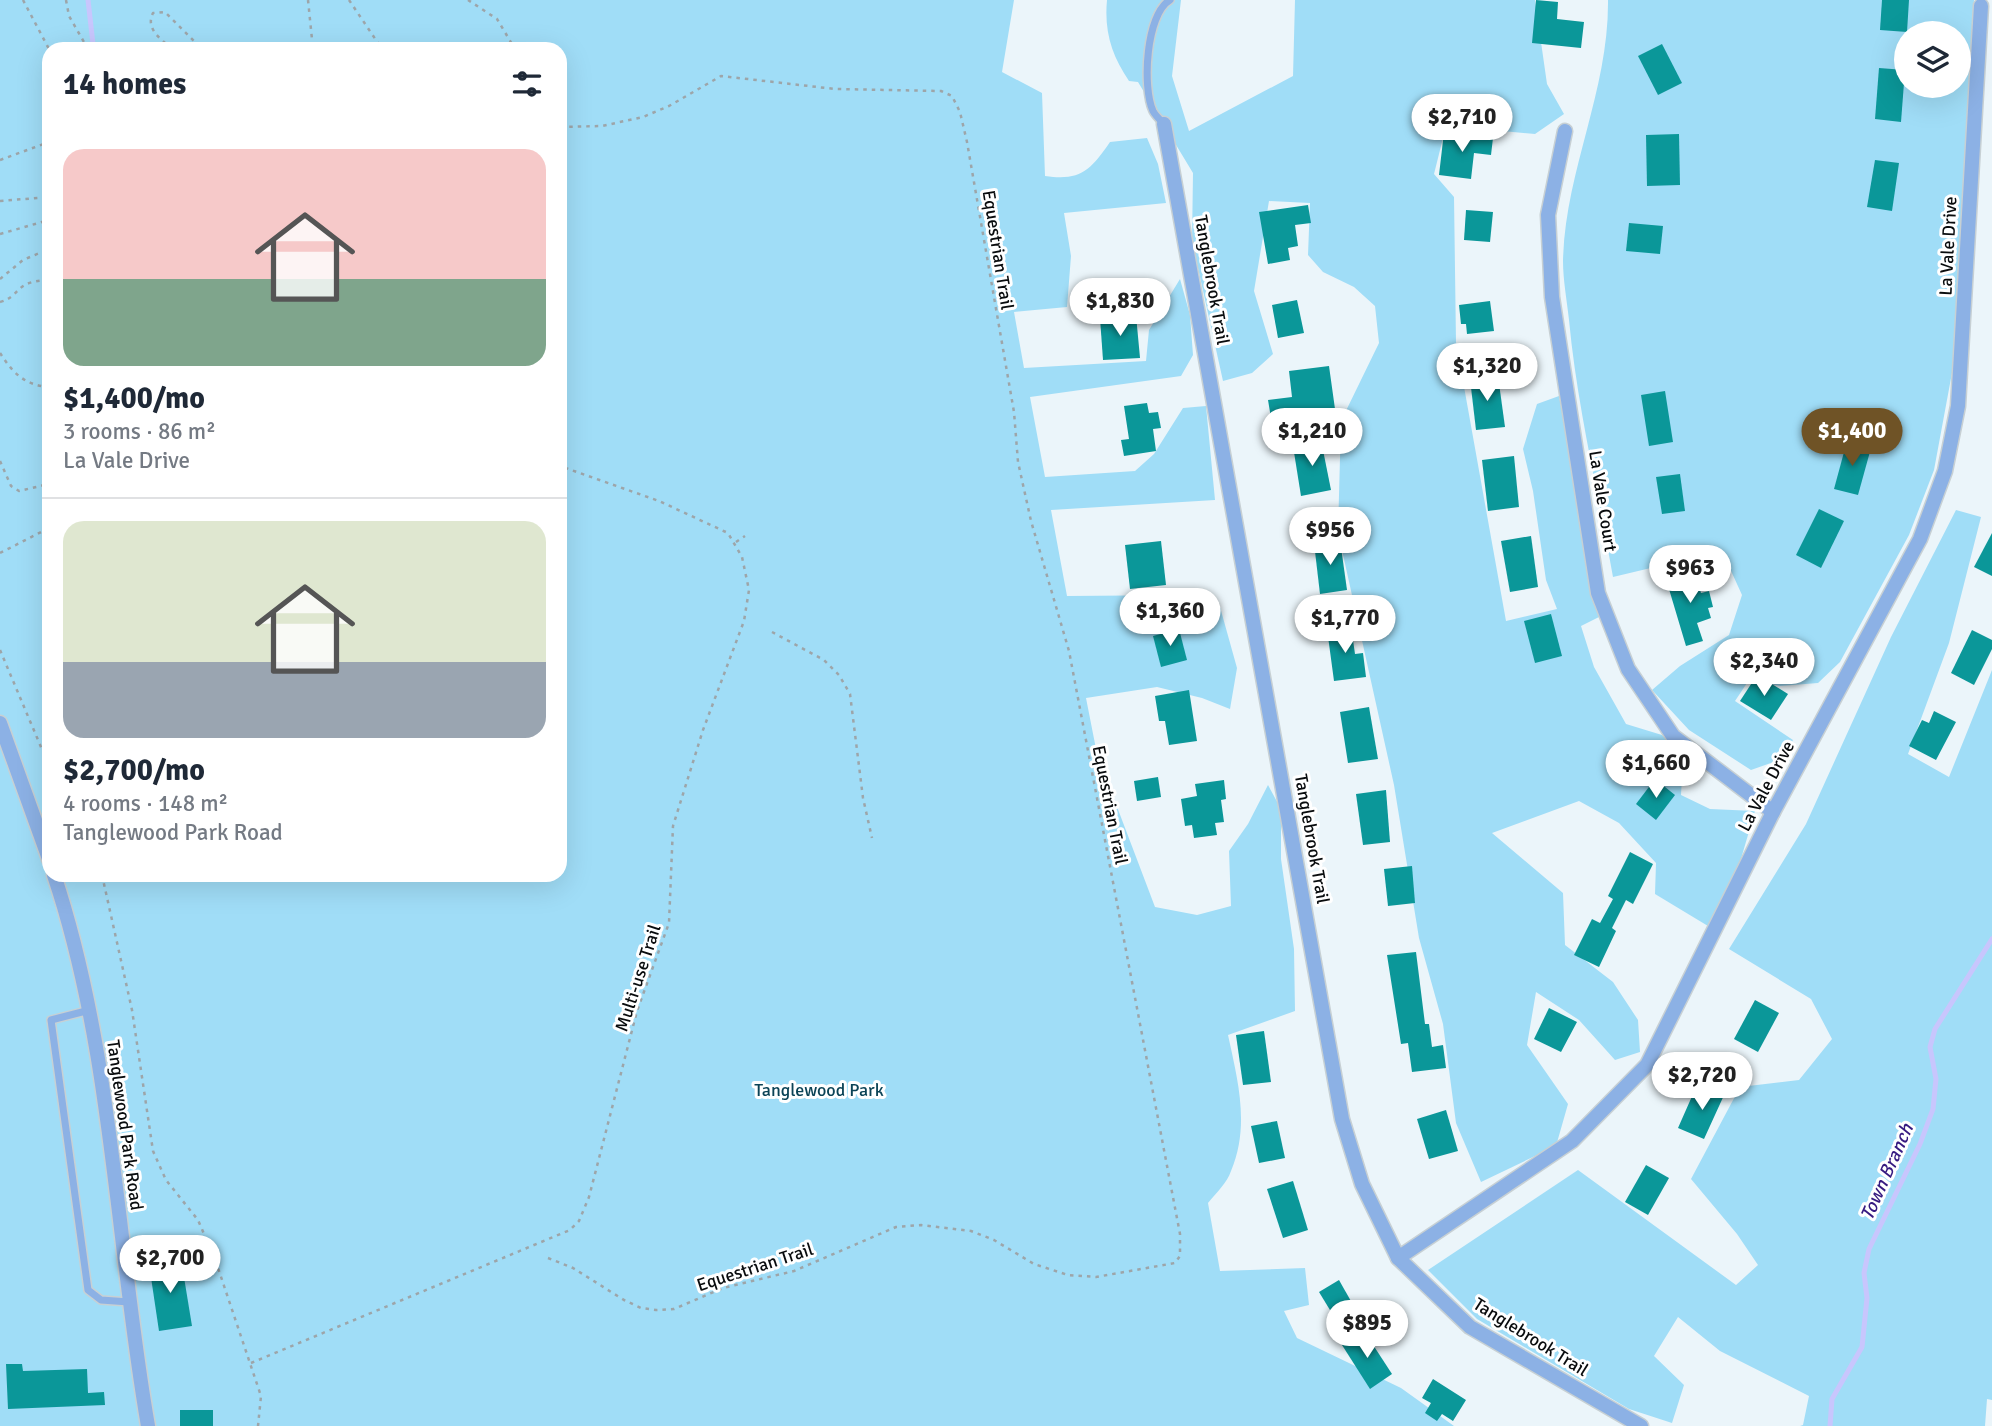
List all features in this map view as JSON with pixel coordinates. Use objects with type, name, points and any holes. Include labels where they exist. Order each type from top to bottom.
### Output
[{"type":"street","name":"La Vale Drive","points":[[1398,1258],[1572,1141],[1647,1065],[1773,812],[1920,539],[1945,471],[1958,407],[1981,6]]},
{"type":"street","name":"Tanglebrook Trail","points":[[1164,124],[1342,1119],[1362,1184],[1398,1258],[1470,1327],[1641,1426]]},
{"type":"street","name":"La Vale Court","points":[[1564,131],[1548,215],[1552,297],[1598,593],[1628,668],[1673,736],[1773,812]]},
{"type":"street","points":[[0,723],[42,840]]},
{"type":"street","name":"Tanglewood Park Road","points":[[56,882],[75,938],[90,1010],[148,1426]]},
{"type":"lane","points":[[1164,124],[1153,110],[1149,48],[1152,24],[1161,5],[1170,0]]},
{"type":"lane","points":[[90,1010],[51,1020],[80,1238],[88,1290],[102,1300],[130,1302]]},
{"type":"path","points":[[23,0],[45,42]]},
{"type":"path","points":[[66,0],[69,16],[84,42]]},
{"type":"path","points":[[308,0],[312,42]]},
{"type":"path","points":[[349,0],[377,42]]},
{"type":"path","points":[[468,0],[497,19],[512,42]]},
{"type":"path","points":[[165,42],[150,24],[153,13],[165,12],[195,42]]},
{"type":"path","name":"Equestrian Trail","points":[[548,1258],[573,1268],[624,1300],[641,1308],[656,1310],[674,1309],[723,1288],[767,1280],[896,1227],[921,1225],[971,1231],[1049,1271],[1096,1277],[1175,1263],[1180,1256],[1180,1234],[1069,651],[1031,521],[1018,462],[1014,412],[973,175],[960,112],[952,96],[941,91],[835,89],[721,76],[669,106],[643,117],[602,126],[567,127]]},
{"type":"path","points":[[0,160],[42,145]]},
{"type":"path","points":[[0,201],[42,198]]},
{"type":"path","points":[[0,234],[42,222]]},
{"type":"path","points":[[0,279],[34,253],[42,251]]},
{"type":"path","points":[[0,302],[6,301],[24,283],[42,280]]},
{"type":"path","points":[[0,353],[15,374],[27,383],[42,386]]},
{"type":"path","points":[[0,461],[11,486],[19,491],[42,486]]},
{"type":"path","points":[[567,469],[705,521],[727,533],[735,542],[745,536]]},
{"type":"path","points":[[0,553],[42,532]]},
{"type":"path","name":"Multi-use Trail","points":[[251,1363],[570,1230],[579,1221],[589,1197],[621,1083],[637,1011],[669,923],[673,826],[703,730],[744,621],[749,590],[742,557],[735,542]]},
{"type":"path","points":[[772,632],[824,660],[839,675],[850,694],[863,798],[872,838]]},
{"type":"path","points":[[0,650],[42,749]]},
{"type":"path","points":[[104,882],[132,1010],[153,1151],[166,1180],[204,1233],[261,1396],[258,1426]]},
{"type":"green space","name":"Tanglewood Park","points":[[0,0],[1014,0],[1002,72],[1042,93],[1045,176],[1076,175],[1090,167],[1110,142],[1147,138],[1158,164],[1166,203],[1064,213],[1071,256],[1067,307],[1014,312],[1024,368],[1146,361],[1149,330],[1180,279],[1190,315],[1193,355],[1181,376],[1030,397],[1045,477],[1135,471],[1154,454],[1183,408],[1206,406],[1215,500],[1051,510],[1067,596],[1191,595],[1220,607],[1237,668],[1230,709],[1202,698],[1157,687],[1086,698],[1097,754],[1155,907],[1197,915],[1231,906],[1229,851],[1248,824],[1268,785],[1281,809],[1281,859],[1294,949],[1295,1011],[1228,1035],[1238,1086],[1241,1120],[1237,1154],[1231,1171],[1208,1203],[1220,1271],[1305,1268],[1309,1305],[1284,1311],[1297,1338],[1401,1388],[1454,1426],[0,1426]]},
{"type":"green space","points":[[1107,0],[1181,0],[1172,76],[1189,131],[1293,76],[1295,0],[1535,0],[1547,84],[1564,114],[1535,134],[1461,127],[1443,138],[1434,174],[1454,197],[1456,342],[1506,621],[1557,609],[1546,580],[1533,491],[1523,449],[1537,404],[1559,396],[1601,616],[1581,626],[1594,667],[1626,724],[1662,735],[1683,759],[1681,795],[1710,809],[1755,811],[1738,869],[1708,926],[1655,894],[1656,863],[1619,823],[1579,801],[1492,833],[1563,893],[1565,945],[1613,982],[1638,1020],[1640,1052],[1615,1060],[1579,1020],[1536,992],[1527,1045],[1568,1104],[1556,1146],[1481,1182],[1456,1123],[1443,1024],[1419,938],[1394,785],[1338,532],[1341,421],[1379,343],[1375,306],[1354,287],[1323,272],[1308,255],[1310,203],[1269,201],[1254,291],[1273,354],[1252,373],[1223,381],[1192,241],[1193,173],[1138,82],[1129,81],[1118,62],[1108,33]]},
{"type":"green space","points":[[1608,0],[1974,0],[1971,54],[1971,21],[1894,21],[1894,98],[1969,98],[1954,362],[1934,470],[1909,535],[1840,662],[1818,683],[1780,686],[1749,680],[1735,701],[1793,740],[1785,758],[1751,770],[1689,730],[1652,690],[1680,666],[1729,635],[1742,595],[1722,551],[1613,577],[1577,384],[1563,261],[1571,195],[1602,67]]},
{"type":"green space","points":[[1956,510],[1981,517],[1949,643],[1908,754],[1949,777],[1992,670],[1992,1400],[1987,1399],[1985,1426],[1800,1426],[1803,1425],[1809,1396],[1720,1351],[1678,1317],[1654,1356],[1684,1385],[1672,1423],[1629,1409],[1477,1319],[1428,1270],[1578,1170],[1736,1285],[1758,1265],[1737,1234],[1691,1179],[1740,1087],[1799,1080],[1832,1039],[1811,999],[1729,949],[1806,824],[1891,637]]},
{"type":"building","points":[[1536,0],[1558,2],[1557,19],[1584,22],[1581,48],[1532,43]]},
{"type":"building","points":[[1882,0],[1909,0],[1908,21],[1894,21],[1894,31],[1880,30]]},
{"type":"building","points":[[1662,44],[1682,83],[1658,95],[1638,56]]},
{"type":"building","points":[[1879,68],[1894,69],[1894,98],[1903,98],[1901,122],[1875,119]]},
{"type":"building","points":[[1444,132],[1493,138],[1491,155],[1474,153],[1471,179],[1439,175]]},
{"type":"building","points":[[1679,134],[1680,185],[1647,186],[1646,135]]},
{"type":"building","points":[[1875,160],[1899,163],[1892,211],[1867,207]]},
{"type":"building","points":[[1308,205],[1311,223],[1295,225],[1298,246],[1288,248],[1290,260],[1268,264],[1259,212]]},
{"type":"building","points":[[1466,210],[1493,212],[1490,242],[1464,240]]},
{"type":"building","points":[[1629,223],[1663,226],[1660,254],[1626,251]]},
{"type":"building","points":[[1297,300],[1304,333],[1278,338],[1272,305]]},
{"type":"building","points":[[1490,301],[1494,331],[1467,334],[1466,324],[1461,324],[1459,305]]},
{"type":"building","points":[[1136,315],[1140,358],[1103,360],[1100,318]]},
{"type":"building","points":[[1329,366],[1335,409],[1271,418],[1268,400],[1292,397],[1289,371]]},
{"type":"building","points":[[1498,376],[1505,427],[1476,430],[1470,379]]},
{"type":"building","points":[[1665,391],[1673,442],[1649,446],[1641,395]]},
{"type":"building","points":[[1147,403],[1149,413],[1158,412],[1161,428],[1153,429],[1156,451],[1124,456],[1121,440],[1129,439],[1124,406]]},
{"type":"building","points":[[1321,440],[1331,490],[1301,496],[1293,446]]},
{"type":"building","points":[[1847,441],[1871,448],[1858,495],[1834,489]]},
{"type":"building","points":[[1514,456],[1519,507],[1488,511],[1482,460]]},
{"type":"building","points":[[1680,474],[1685,511],[1662,514],[1656,477]]},
{"type":"building","points":[[1819,509],[1844,521],[1821,568],[1796,555]]},
{"type":"building","points":[[1992,533],[1992,576],[1974,567]]},
{"type":"building","points":[[1531,536],[1538,587],[1510,592],[1501,541]]},
{"type":"building","points":[[1340,540],[1347,590],[1320,594],[1314,543]]},
{"type":"building","points":[[1161,541],[1166,585],[1130,589],[1125,545]]},
{"type":"building","points":[[1694,570],[1701,593],[1709,591],[1713,607],[1708,608],[1711,618],[1697,623],[1703,641],[1686,646],[1666,579]]},
{"type":"building","points":[[1551,614],[1562,656],[1535,663],[1524,621]]},
{"type":"building","points":[[1351,626],[1355,654],[1363,653],[1366,677],[1334,681],[1327,629]]},
{"type":"building","points":[[1179,629],[1187,660],[1161,667],[1153,636]]},
{"type":"building","points":[[1972,630],[1992,640],[1992,649],[1974,685],[1951,673]]},
{"type":"building","points":[[1757,675],[1788,694],[1771,720],[1740,701]]},
{"type":"building","points":[[1189,690],[1197,741],[1169,745],[1165,721],[1159,721],[1155,696]]},
{"type":"building","points":[[1369,707],[1378,759],[1348,763],[1340,712]]},
{"type":"building","points":[[1934,711],[1956,722],[1936,760],[1909,746],[1922,720],[1929,723]]},
{"type":"building","points":[[1158,777],[1161,797],[1137,801],[1134,781]]},
{"type":"building","points":[[1655,779],[1675,795],[1656,820],[1636,804]]},
{"type":"building","points":[[1224,780],[1226,799],[1221,800],[1224,822],[1215,823],[1217,835],[1194,838],[1192,825],[1185,826],[1181,799],[1197,796],[1195,784]]},
{"type":"building","points":[[1386,790],[1390,842],[1363,845],[1356,794]]},
{"type":"building","points":[[1630,852],[1653,864],[1633,904],[1626,900],[1612,928],[1616,931],[1599,967],[1574,955],[1592,919],[1600,923],[1613,899],[1608,896]]},
{"type":"building","points":[[1412,866],[1415,903],[1388,906],[1384,869]]},
{"type":"building","points":[[1416,952],[1425,1024],[1429,1024],[1432,1047],[1443,1045],[1446,1068],[1412,1072],[1408,1043],[1401,1044],[1387,955]]},
{"type":"building","points":[[1755,1000],[1779,1013],[1758,1052],[1734,1039]]},
{"type":"building","points":[[1549,1008],[1577,1022],[1561,1052],[1534,1039]]},
{"type":"building","points":[[1264,1031],[1271,1082],[1243,1085],[1236,1035]]},
{"type":"building","points":[[1706,1084],[1725,1093],[1704,1139],[1678,1128],[1693,1094],[1700,1097]]},
{"type":"building","points":[[1446,1110],[1458,1151],[1429,1159],[1417,1119]]},
{"type":"building","points":[[1277,1121],[1285,1158],[1259,1163],[1251,1126]]},
{"type":"building","points":[[1646,1165],[1669,1178],[1648,1215],[1625,1202]]},
{"type":"building","points":[[1293,1181],[1308,1230],[1283,1238],[1267,1189]]},
{"type":"building","points":[[181,1259],[192,1326],[159,1331],[149,1264]]},
{"type":"building","points":[[1339,1280],[1352,1303],[1333,1315],[1319,1292]]},
{"type":"building","points":[[1364,1331],[1392,1374],[1370,1389],[1342,1345]]},
{"type":"building","points":[[6,1364],[22,1364],[23,1371],[87,1369],[88,1393],[104,1392],[105,1405],[8,1409]]},
{"type":"building","points":[[1433,1379],[1466,1400],[1453,1421],[1442,1414],[1437,1421],[1425,1413],[1431,1403],[1422,1398]]},
{"type":"building","points":[[180,1410],[213,1410],[213,1426],[180,1426]]},
{"type":"waterway","points":[[88,0],[93,42]]},
{"type":"waterway","name":"Town Branch","points":[[1830,1426],[1832,1399],[1862,1347],[1867,1298],[1864,1273],[1869,1249],[1920,1144],[1933,1109],[1936,1079],[1930,1047],[1935,1029],[1992,939]]}]
